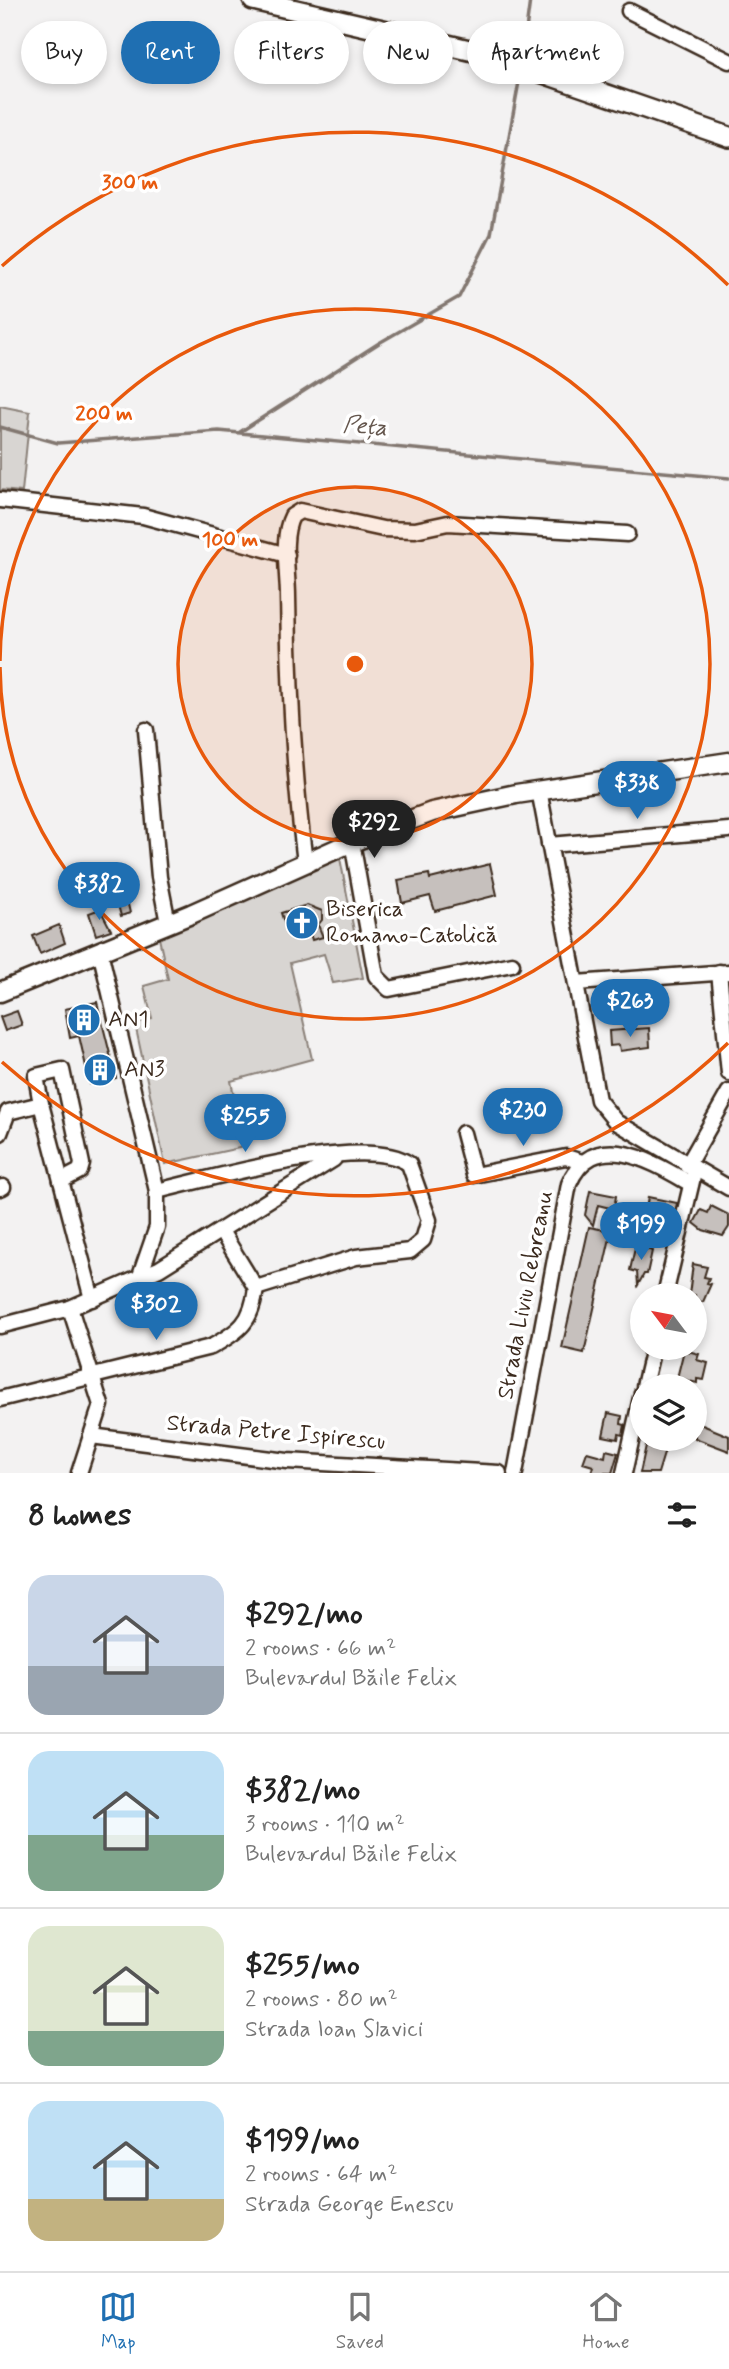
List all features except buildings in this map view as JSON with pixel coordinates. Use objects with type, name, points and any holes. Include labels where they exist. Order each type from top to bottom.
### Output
[{"type":"highway","points":[[253,0],[491,55],[729,137]]},
{"type":"main road","points":[[0,992],[168,923],[352,842],[432,812],[539,790],[729,762]]},
{"type":"street","points":[[629,11],[729,61]]},
{"type":"street","points":[[0,500],[143,516],[287,555]]},
{"type":"street","points":[[306,863],[294,779],[287,555],[289,522],[300,511],[383,529],[415,530],[448,523],[627,534]]},
{"type":"street","points":[[146,730],[159,877],[168,923]]},
{"type":"street","points":[[539,790],[602,1106],[616,1122],[691,1173]]},
{"type":"street","points":[[549,845],[729,830]]},
{"type":"street","points":[[352,842],[376,976],[389,989],[512,964]]},
{"type":"street","points":[[100,951],[157,1191],[157,1227],[139,1279]]},
{"type":"street","points":[[576,983],[724,972],[729,1073]]},
{"type":"street","points":[[61,1181],[80,1171],[82,1164],[62,1070],[36,1076],[41,1104],[61,1181],[92,1300]]},
{"type":"street","points":[[668,1283],[691,1173],[729,1092]]},
{"type":"street","points":[[0,1133],[8,1112],[41,1104]]},
{"type":"street","points":[[463,1133],[474,1175],[566,1157],[582,1162],[618,1153],[639,1155],[729,1188]]},
{"type":"street","points":[[157,1191],[305,1159],[387,1154],[409,1164],[429,1220],[423,1240],[410,1251],[356,1257],[256,1288]]},
{"type":"street","points":[[0,1326],[69,1308],[139,1279],[340,1156]]},
{"type":"street","name":"Strada Liviu Rebreanu","points":[[515,1473],[569,1184],[582,1162]]},
{"type":"street","points":[[0,1399],[211,1347],[230,1336],[249,1318],[256,1288],[221,1231]]},
{"type":"street","points":[[69,1308],[101,1405],[79,1473]]},
{"type":"street","name":"Strada Petre Ispirescu","points":[[91,1436],[287,1461],[499,1473]]},
{"type":"street","points":[[624,1473],[630,1446]]},
{"type":"shaded area","points":[[0,406],[30,412],[22,492],[0,490]]},
{"type":"shaded area","points":[[340,858],[363,978],[333,983],[324,954],[290,963],[312,1059],[231,1081],[244,1147],[165,1164],[135,1024],[152,1018],[144,986],[168,979],[159,938]]},
{"type":"waterway","points":[[527,21],[530,0]]},
{"type":"waterway","points":[[240,432],[379,343],[459,297],[491,234],[519,84]]},
{"type":"waterway","name":"Peța","points":[[0,427],[58,443],[219,431],[729,478]]},
{"type":"place","name":"Biserica Romano-Catolică","points":[[302,923]]},
{"type":"place","name":"AN1","points":[[84,1020]]},
{"type":"place","name":"AN3","points":[[100,1070]]}]
